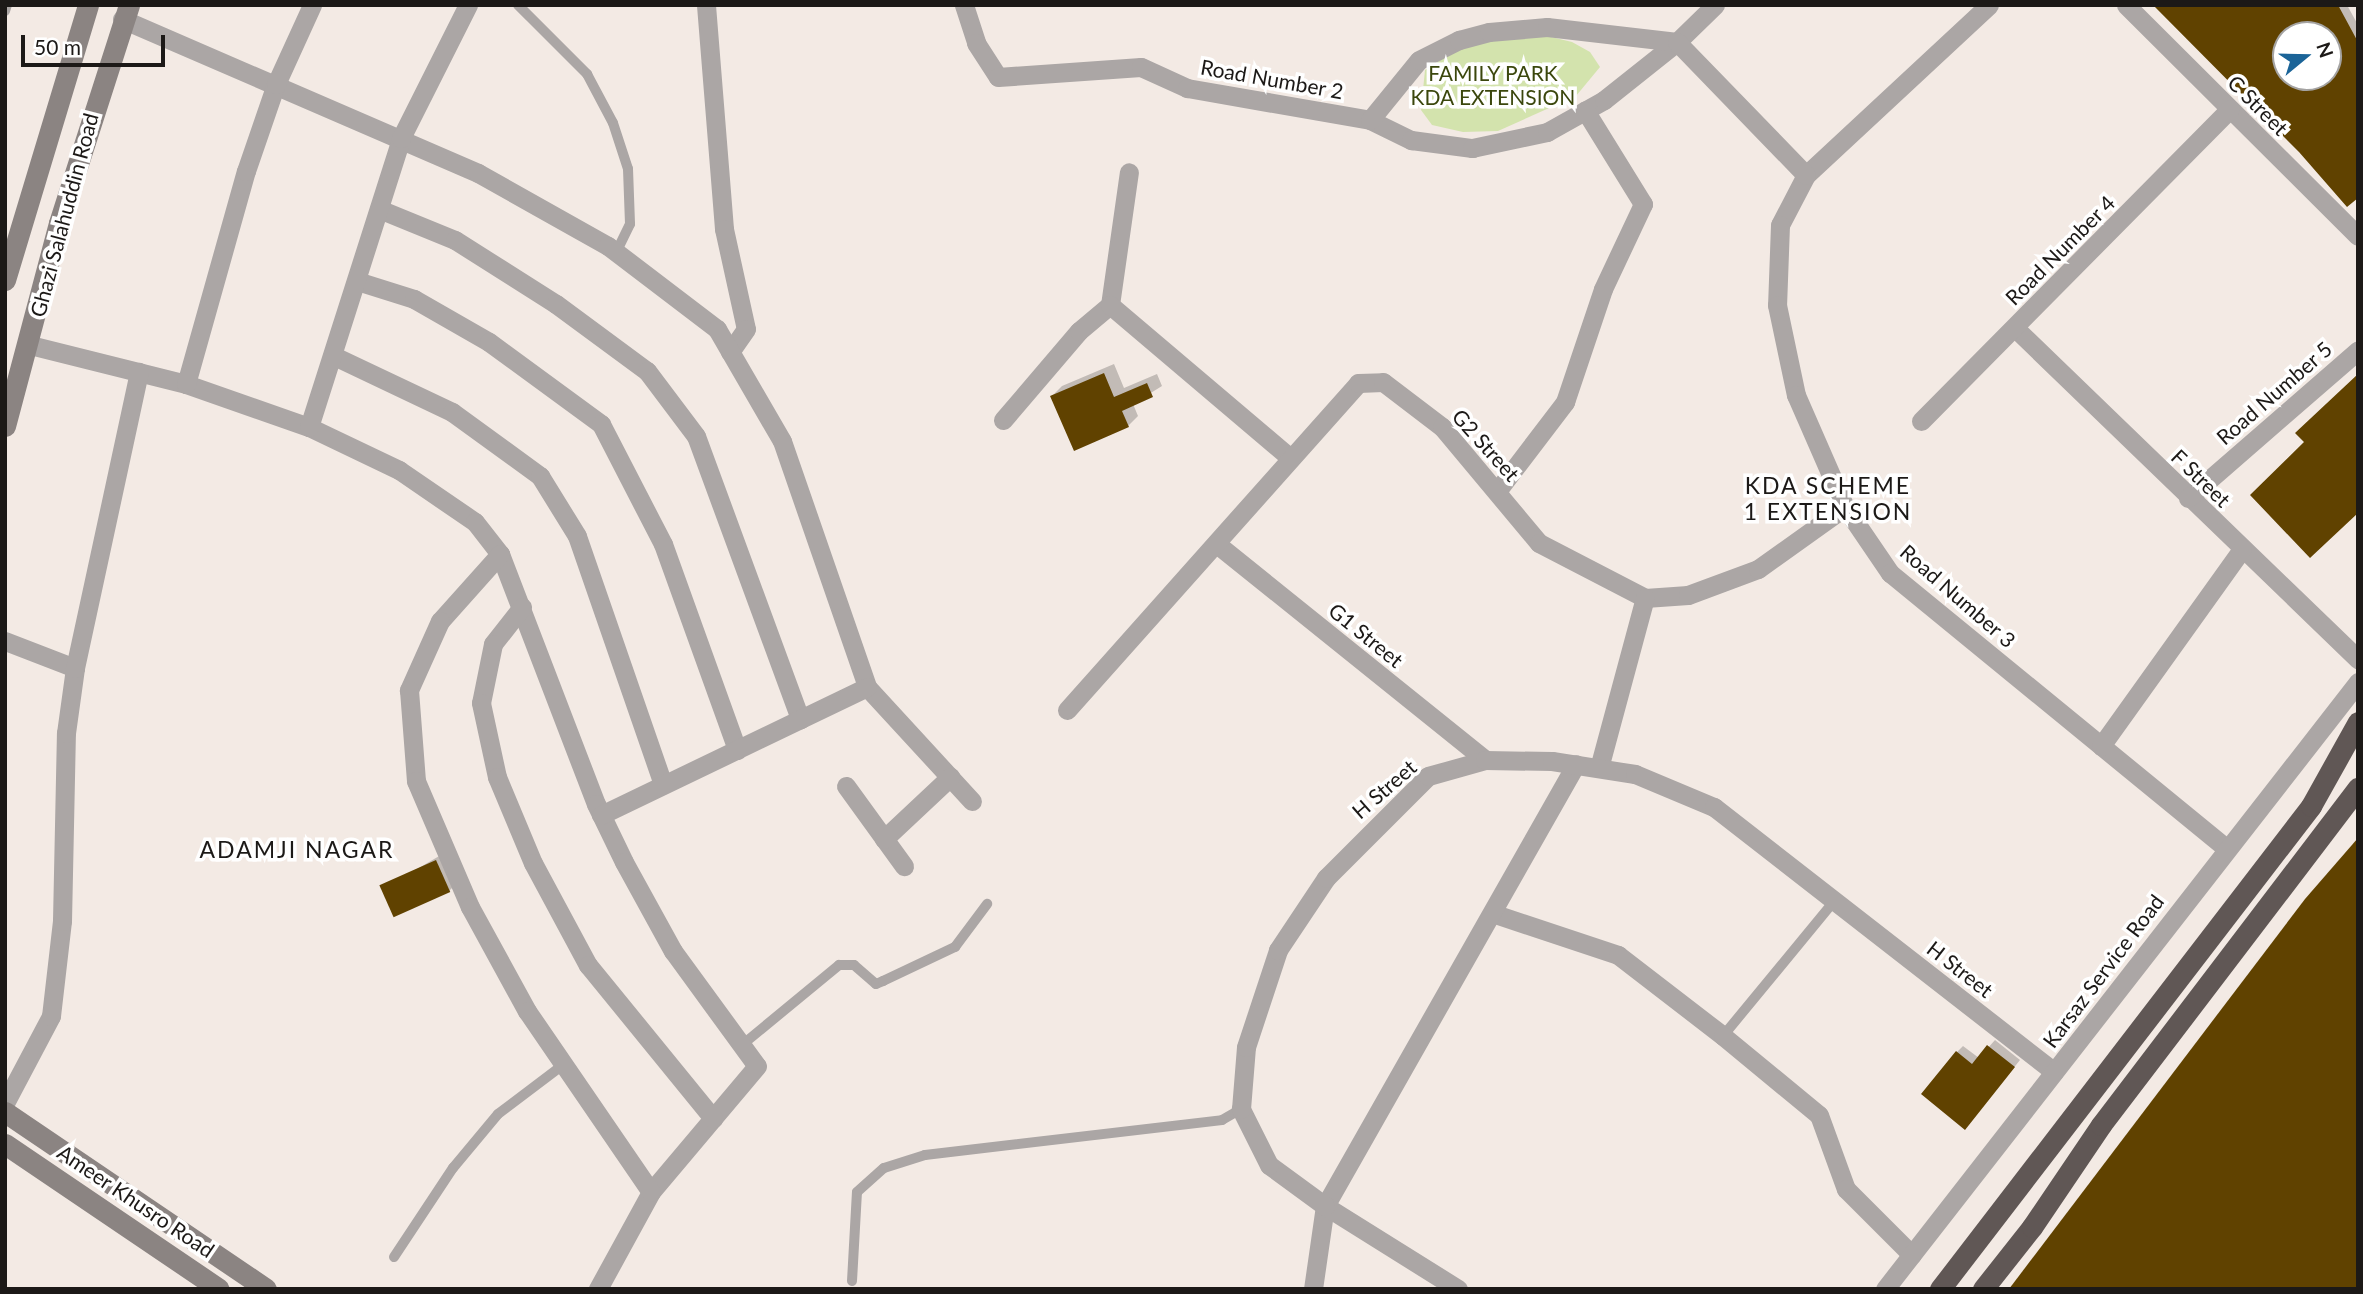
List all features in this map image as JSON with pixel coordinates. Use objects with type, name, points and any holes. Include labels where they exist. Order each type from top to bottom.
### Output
[{"type":"highway","points":[[2311,806],[2358,722]]},
{"type":"highway","points":[[1940,1289],[2358,746]]},
{"type":"highway","points":[[1983,1289],[2032,1227],[2101,1125],[2358,788]]},
{"type":"main road","name":"Ghazi Salahuddin Road","points":[[5,281],[88,5]]},
{"type":"main road","name":"Ghazi Salahuddin Road","points":[[5,426],[30,345],[58,223],[125,12]]},
{"type":"main road","name":"Ameer Khusro Road","points":[[5,1112],[266,1289]]},
{"type":"main road","name":"Ameer Khusro Road","points":[[6,1145],[219,1289]]},
{"type":"street","points":[[186,384],[246,171],[276,84],[312,5]]},
{"type":"street","points":[[309,426],[358,281],[401,138],[468,5]]},
{"type":"street","points":[[706,5],[724,229],[746,329],[730,352]]},
{"type":"street","name":"Road Number 2","points":[[964,5],[976,43],[998,77],[1141,67],[1188,88],[1370,120],[1411,140],[1472,148],[1547,132],[1585,110],[1677,43],[1715,5]]},
{"type":"street","name":"Road Number 3","points":[[1989,5],[1806,175],[1780,225],[1777,305],[1796,396],[1845,507],[1890,573],[2226,848]]},
{"type":"street","name":"C Street","points":[[2126,5],[2358,236]]},
{"type":"street","points":[[125,12],[276,84],[478,173],[616,253],[717,329],[782,441],[867,687],[972,802]]},
{"type":"street","points":[[1370,120],[1419,60],[1459,40],[1489,32],[1547,27],[1677,43],[1806,175]]},
{"type":"street","name":"Road Number 4","points":[[1921,421],[2230,109]]},
{"type":"street","points":[[1498,490],[1565,402],[1604,289],[1643,204],[1585,110]]},
{"type":"street","points":[[1003,420],[1079,331],[1110,305],[1129,172]]},
{"type":"street","points":[[379,209],[455,240],[556,304],[647,371],[696,436],[800,719]]},
{"type":"street","points":[[358,281],[414,299],[489,342],[601,424],[663,544],[737,750]]},
{"type":"street","points":[[1110,305],[1289,457]]},
{"type":"street","name":"F Street","points":[[2015,328],[2188,498],[2358,659]]},
{"type":"street","points":[[30,345],[186,384],[309,426],[399,470],[475,522],[500,554],[601,815],[673,951],[757,1066],[651,1192],[598,1289]]},
{"type":"street","name":"Road Number 5","points":[[2188,498],[2358,350]]},
{"type":"street","points":[[334,356],[452,412],[540,477],[577,536],[663,785]]},
{"type":"street","points":[[5,1103],[51,1016],[62,920],[65,747],[75,667],[139,372]]},
{"type":"street","name":"G2 Street","points":[[1067,710],[1218,545],[1289,457],[1358,383],[1383,382],[1442,427],[1498,490],[1539,543],[1645,598]]},
{"type":"street","points":[[1599,768],[1645,598],[1688,595],[1758,569],[1845,507]]},
{"type":"street","name":"G1 Street","points":[[1218,545],[1485,760]]},
{"type":"street","points":[[2101,746],[2242,549]]},
{"type":"street","points":[[500,554],[440,621],[409,690],[416,782],[470,907],[527,1011],[651,1192]]},
{"type":"street","points":[[522,607],[494,644],[481,704],[497,777],[533,863],[588,965],[713,1118]]},
{"type":"street","points":[[5,641],[75,667]]},
{"type":"street","name":"Karsaz Service Road","points":[[1885,1289],[2358,682]]},
{"type":"street","points":[[601,815],[867,687]]},
{"type":"street","name":"H Street","points":[[1241,1109],[1246,1047],[1278,950],[1326,878],[1429,776],[1485,760],[1576,764],[1635,774],[1714,807],[2054,1072]]},
{"type":"street","points":[[1313,1289],[1325,1206],[1576,764]]},
{"type":"street","points":[[884,839],[950,777]]},
{"type":"street","points":[[846,786],[904,866]]},
{"type":"street","points":[[1492,913],[1618,955],[1723,1036],[1819,1115],[1846,1189],[1912,1255]]},
{"type":"street","points":[[1241,1109],[1269,1165],[1325,1206],[1458,1289]]},
{"type":"lane","points":[[5,10],[7,5]]},
{"type":"lane","points":[[518,5],[587,74],[613,123],[628,169],[630,224],[616,253]]},
{"type":"lane","points":[[1723,1036],[1835,900]]},
{"type":"lane","points":[[742,1045],[839,965],[854,965],[876,984],[955,947],[987,904]]},
{"type":"lane","points":[[394,1257],[453,1168],[498,1114],[564,1064]]},
{"type":"lane","points":[[852,1281],[857,1192],[884,1168],[925,1155],[1222,1120],[1241,1109]]},
{"type":"green space","name":"FAMILY PARK KDA EXTENSION","points":[[1547,36],[1572,42],[1590,52],[1600,67],[1576,96],[1498,131],[1463,132],[1432,125],[1421,110],[1425,70],[1453,52],[1483,41]]},
{"type":"building","points":[[2153,5],[2338,5],[2358,42],[2358,198],[2347,207],[2299,152]]},
{"type":"building","points":[[1104,373],[1114,397],[1147,383],[1153,397],[1122,411],[1129,427],[1074,451],[1050,396]]},
{"type":"building","points":[[2358,374],[2358,513],[2310,558],[2250,495],[2304,442],[2295,433]]},
{"type":"building","points":[[2358,838],[2358,1289],[2009,1289],[2305,899]]},
{"type":"building","points":[[436,860],[450,892],[394,917],[379,885]]},
{"type":"building","points":[[1987,1045],[2015,1067],[1965,1130],[1921,1094],[1956,1051],[1972,1064]]},
{"type":"district","name":"KDA SCHEME 1 EXTENSION","points":[[1828,498]]},
{"type":"district","name":"ADAMJI NAGAR","points":[[297,849]]}]
